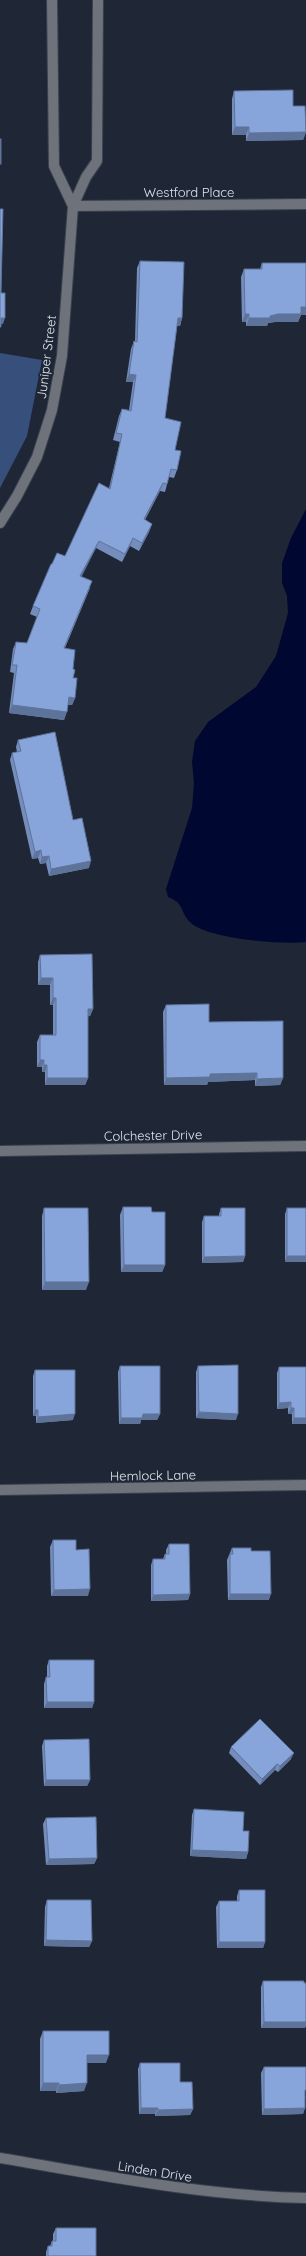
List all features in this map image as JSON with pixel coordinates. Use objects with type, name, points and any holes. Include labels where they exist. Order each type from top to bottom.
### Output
[{"type":"street","points":[[52,0],[54,166],[73,206]]},
{"type":"street","name":"Juniper Street","points":[[0,523],[17,496],[37,457],[59,378],[73,206],[97,161],[98,0]]},
{"type":"street","name":"Westford Place","points":[[73,206],[306,204]]},
{"type":"street","name":"Colchester Drive","points":[[0,1151],[306,1146]]},
{"type":"street","name":"Hemlock Lane","points":[[0,1490],[306,1485]]},
{"type":"street","name":"Linden Drive","points":[[0,2158],[200,2191],[260,2197],[306,2198]]},
{"type":"shaded area","points":[[0,353],[42,360],[27,436],[0,488]]},
{"type":"shaded area","points":[[306,509],[306,942],[280,943],[246,940],[200,929],[187,919],[178,902],[168,897],[166,889],[192,808],[194,783],[192,762],[195,741],[208,722],[256,687],[276,656],[288,613],[287,596],[282,583],[282,563],[291,538]]},
{"type":"building","points":[[293,90],[293,106],[305,106],[306,132],[249,133],[249,127],[235,127],[234,91]]},
{"type":"building","points":[[1,139],[1,164],[0,164]]},
{"type":"building","points":[[0,209],[3,209],[1,293],[5,293],[5,318],[1,318],[1,327],[0,327]]},
{"type":"building","points":[[140,261],[184,262],[182,318],[178,318],[165,418],[181,422],[175,450],[181,451],[177,470],[171,469],[167,484],[163,483],[144,519],[152,524],[142,543],[133,538],[125,554],[99,541],[80,576],[92,581],[64,648],[75,650],[73,669],[75,670],[73,678],[77,678],[75,698],[69,697],[67,712],[12,705],[17,665],[12,665],[16,642],[27,643],[40,609],[33,606],[51,564],[57,553],[65,556],[99,483],[110,489],[122,434],[116,433],[122,409],[131,411],[136,375],[129,374],[134,341],[137,342]]},
{"type":"building","points":[[262,263],[306,263],[306,307],[301,307],[301,314],[278,314],[270,316],[270,318],[249,318],[249,314],[245,314],[244,269],[262,269]]},
{"type":"building","points":[[55,732],[73,820],[82,818],[91,861],[51,869],[49,856],[42,857],[41,850],[35,852],[12,753],[21,751],[18,740]]},
{"type":"building","points":[[92,954],[93,1009],[88,1009],[88,1078],[47,1078],[47,1065],[44,1065],[44,1060],[40,1060],[40,1035],[56,1035],[56,998],[53,998],[53,978],[41,978],[40,955]]},
{"type":"building","points":[[209,1004],[209,1022],[283,1021],[283,1078],[257,1079],[257,1073],[210,1074],[210,1077],[166,1078],[166,1005]]},
{"type":"building","points":[[123,1207],[151,1207],[152,1212],[165,1212],[165,1265],[124,1265]]},
{"type":"building","points":[[44,1208],[88,1208],[89,1282],[45,1282]]},
{"type":"building","points":[[221,1208],[245,1208],[245,1256],[204,1257],[204,1216],[221,1216]]},
{"type":"building","points":[[287,1208],[306,1208],[306,1256],[287,1256]]},
{"type":"building","points":[[238,1365],[238,1414],[199,1412],[198,1366]]},
{"type":"building","points":[[120,1366],[160,1366],[160,1414],[143,1414],[142,1418],[121,1418]]},
{"type":"building","points":[[279,1367],[306,1367],[306,1418],[294,1418],[294,1408],[291,1408],[291,1402],[279,1403]]},
{"type":"building","points":[[35,1370],[75,1370],[75,1414],[38,1417],[38,1410],[35,1410]]},
{"type":"building","points":[[53,1540],[76,1540],[76,1550],[89,1549],[90,1589],[54,1590]]},
{"type":"building","points":[[169,1544],[189,1544],[190,1594],[153,1595],[153,1559],[165,1559],[165,1554],[169,1554]]},
{"type":"building","points":[[232,1548],[251,1548],[251,1551],[270,1551],[271,1594],[230,1594],[230,1554],[233,1554]]},
{"type":"building","points":[[49,1660],[94,1660],[94,1702],[47,1702],[46,1677],[50,1677]]},
{"type":"building","points":[[260,1719],[294,1753],[280,1766],[277,1764],[262,1779],[231,1747]]},
{"type":"building","points":[[89,1739],[90,1780],[46,1780],[44,1740]]},
{"type":"building","points":[[194,1809],[244,1812],[243,1831],[249,1831],[248,1852],[192,1850]]},
{"type":"building","points":[[96,1817],[97,1858],[49,1859],[46,1818]]},
{"type":"building","points":[[239,1890],[265,1890],[265,1942],[219,1942],[219,1901],[239,1901]]},
{"type":"building","points":[[47,1900],[91,1900],[92,1941],[46,1940]]},
{"type":"building","points":[[263,1981],[304,1981],[304,1983],[306,1983],[306,2022],[264,2022]]},
{"type":"building","points":[[43,2031],[109,2031],[109,2055],[87,2055],[87,2083],[59,2085],[59,2083],[43,2083]]},
{"type":"building","points":[[140,2063],[180,2063],[180,2082],[192,2082],[193,2109],[158,2110],[158,2108],[141,2108]]},
{"type":"building","points":[[264,2067],[306,2067],[305,2108],[264,2109]]},
{"type":"building","points":[[56,2228],[96,2228],[96,2256],[48,2256],[48,2246],[52,2246],[52,2241],[56,2241]]}]
